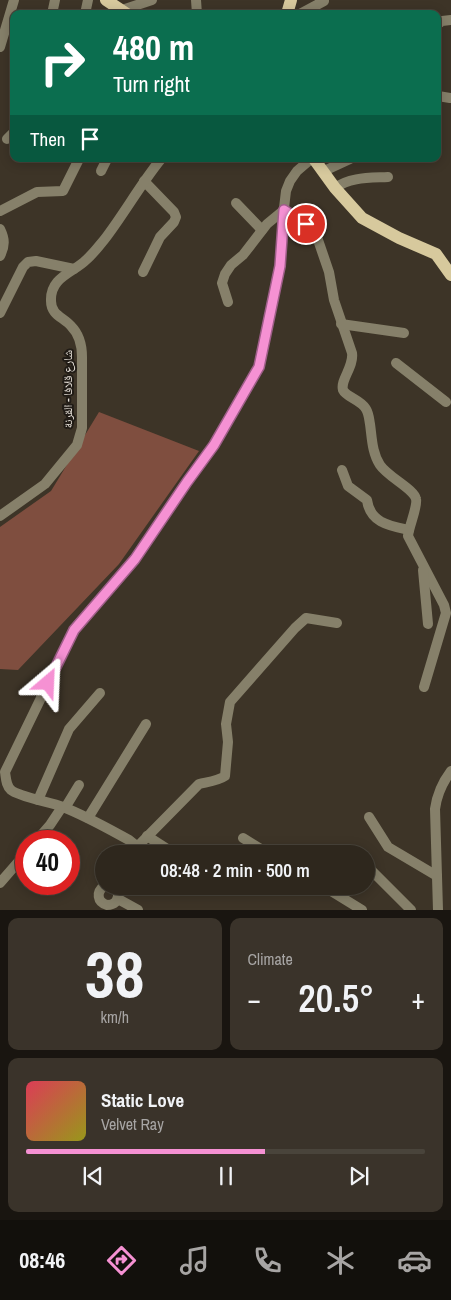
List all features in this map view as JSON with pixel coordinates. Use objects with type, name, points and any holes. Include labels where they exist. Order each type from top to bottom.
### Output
[{"type":"main road","points":[[106,0],[121,10]]},
{"type":"main road","points":[[315,162],[362,218],[399,238],[436,254],[451,275]]},
{"type":"street","points":[[129,10],[152,0]]},
{"type":"street","points":[[307,10],[324,1]]},
{"type":"street","points":[[0,46],[10,13]]},
{"type":"street","points":[[0,211],[37,192],[63,192],[78,162]]},
{"type":"street","points":[[101,171],[106,162]]},
{"type":"street","name":"شارع قلافا - القرنة","points":[[0,516],[45,484],[74,450],[82,428],[81,346],[75,330],[68,322],[55,313],[50,303],[51,293],[56,282],[88,259],[103,241],[158,162]]},
{"type":"street","points":[[134,845],[129,840],[88,818],[63,807],[11,790],[3,775],[74,630],[135,559],[214,445],[259,367],[280,266],[286,191],[297,171],[308,162]]},
{"type":"street","points":[[324,171],[344,162]]},
{"type":"street","points":[[335,188],[357,179],[388,177]]},
{"type":"street","points":[[143,272],[160,237],[174,222],[176,217],[174,212],[144,181]]},
{"type":"street","points":[[236,202],[262,230]]},
{"type":"street","points":[[228,302],[222,283],[225,274],[231,265],[243,255],[267,224],[284,210]]},
{"type":"street","points":[[284,210],[306,224],[316,234],[329,272],[334,300],[352,357],[343,390],[347,395],[360,402],[368,412],[374,450],[381,466],[389,476],[415,496],[416,505],[408,536],[444,605],[446,613],[424,687]]},
{"type":"street","points":[[0,229],[4,244],[0,256]]},
{"type":"street","points":[[0,313],[23,267],[28,262],[36,261],[74,269]]},
{"type":"street","points":[[342,324],[404,333]]},
{"type":"street","points":[[396,363],[449,400]]},
{"type":"street","points":[[342,470],[348,486],[367,500],[373,516],[382,523],[409,530]]},
{"type":"street","points":[[422,564],[428,624]]},
{"type":"street","points":[[140,845],[198,784],[221,779],[225,776],[228,742],[226,724],[230,702],[295,628],[306,618],[337,622]]},
{"type":"street","points":[[38,800],[70,729],[100,693]]},
{"type":"street","points":[[88,818],[146,724]]},
{"type":"street","points":[[438,910],[436,802],[440,788],[451,771]]},
{"type":"street","points":[[46,830],[79,785]]},
{"type":"street","points":[[369,816],[388,847],[437,876]]},
{"type":"street","points":[[147,836],[161,845]]},
{"type":"street","points":[[243,838],[254,845]]},
{"type":"street","points":[[0,883],[15,866]]},
{"type":"street","points":[[375,874],[411,910]]},
{"type":"street","points":[[98,895],[109,905],[138,910]]},
{"type":"street","points":[[338,895],[362,910]]},
{"type":"shaded area","points":[[99,412],[199,451],[119,564],[18,670],[0,669],[0,527],[51,491]]},
{"type":"route","points":[[48,683],[74,630],[135,559],[214,445],[259,367],[280,266],[284,210],[306,224]]}]
